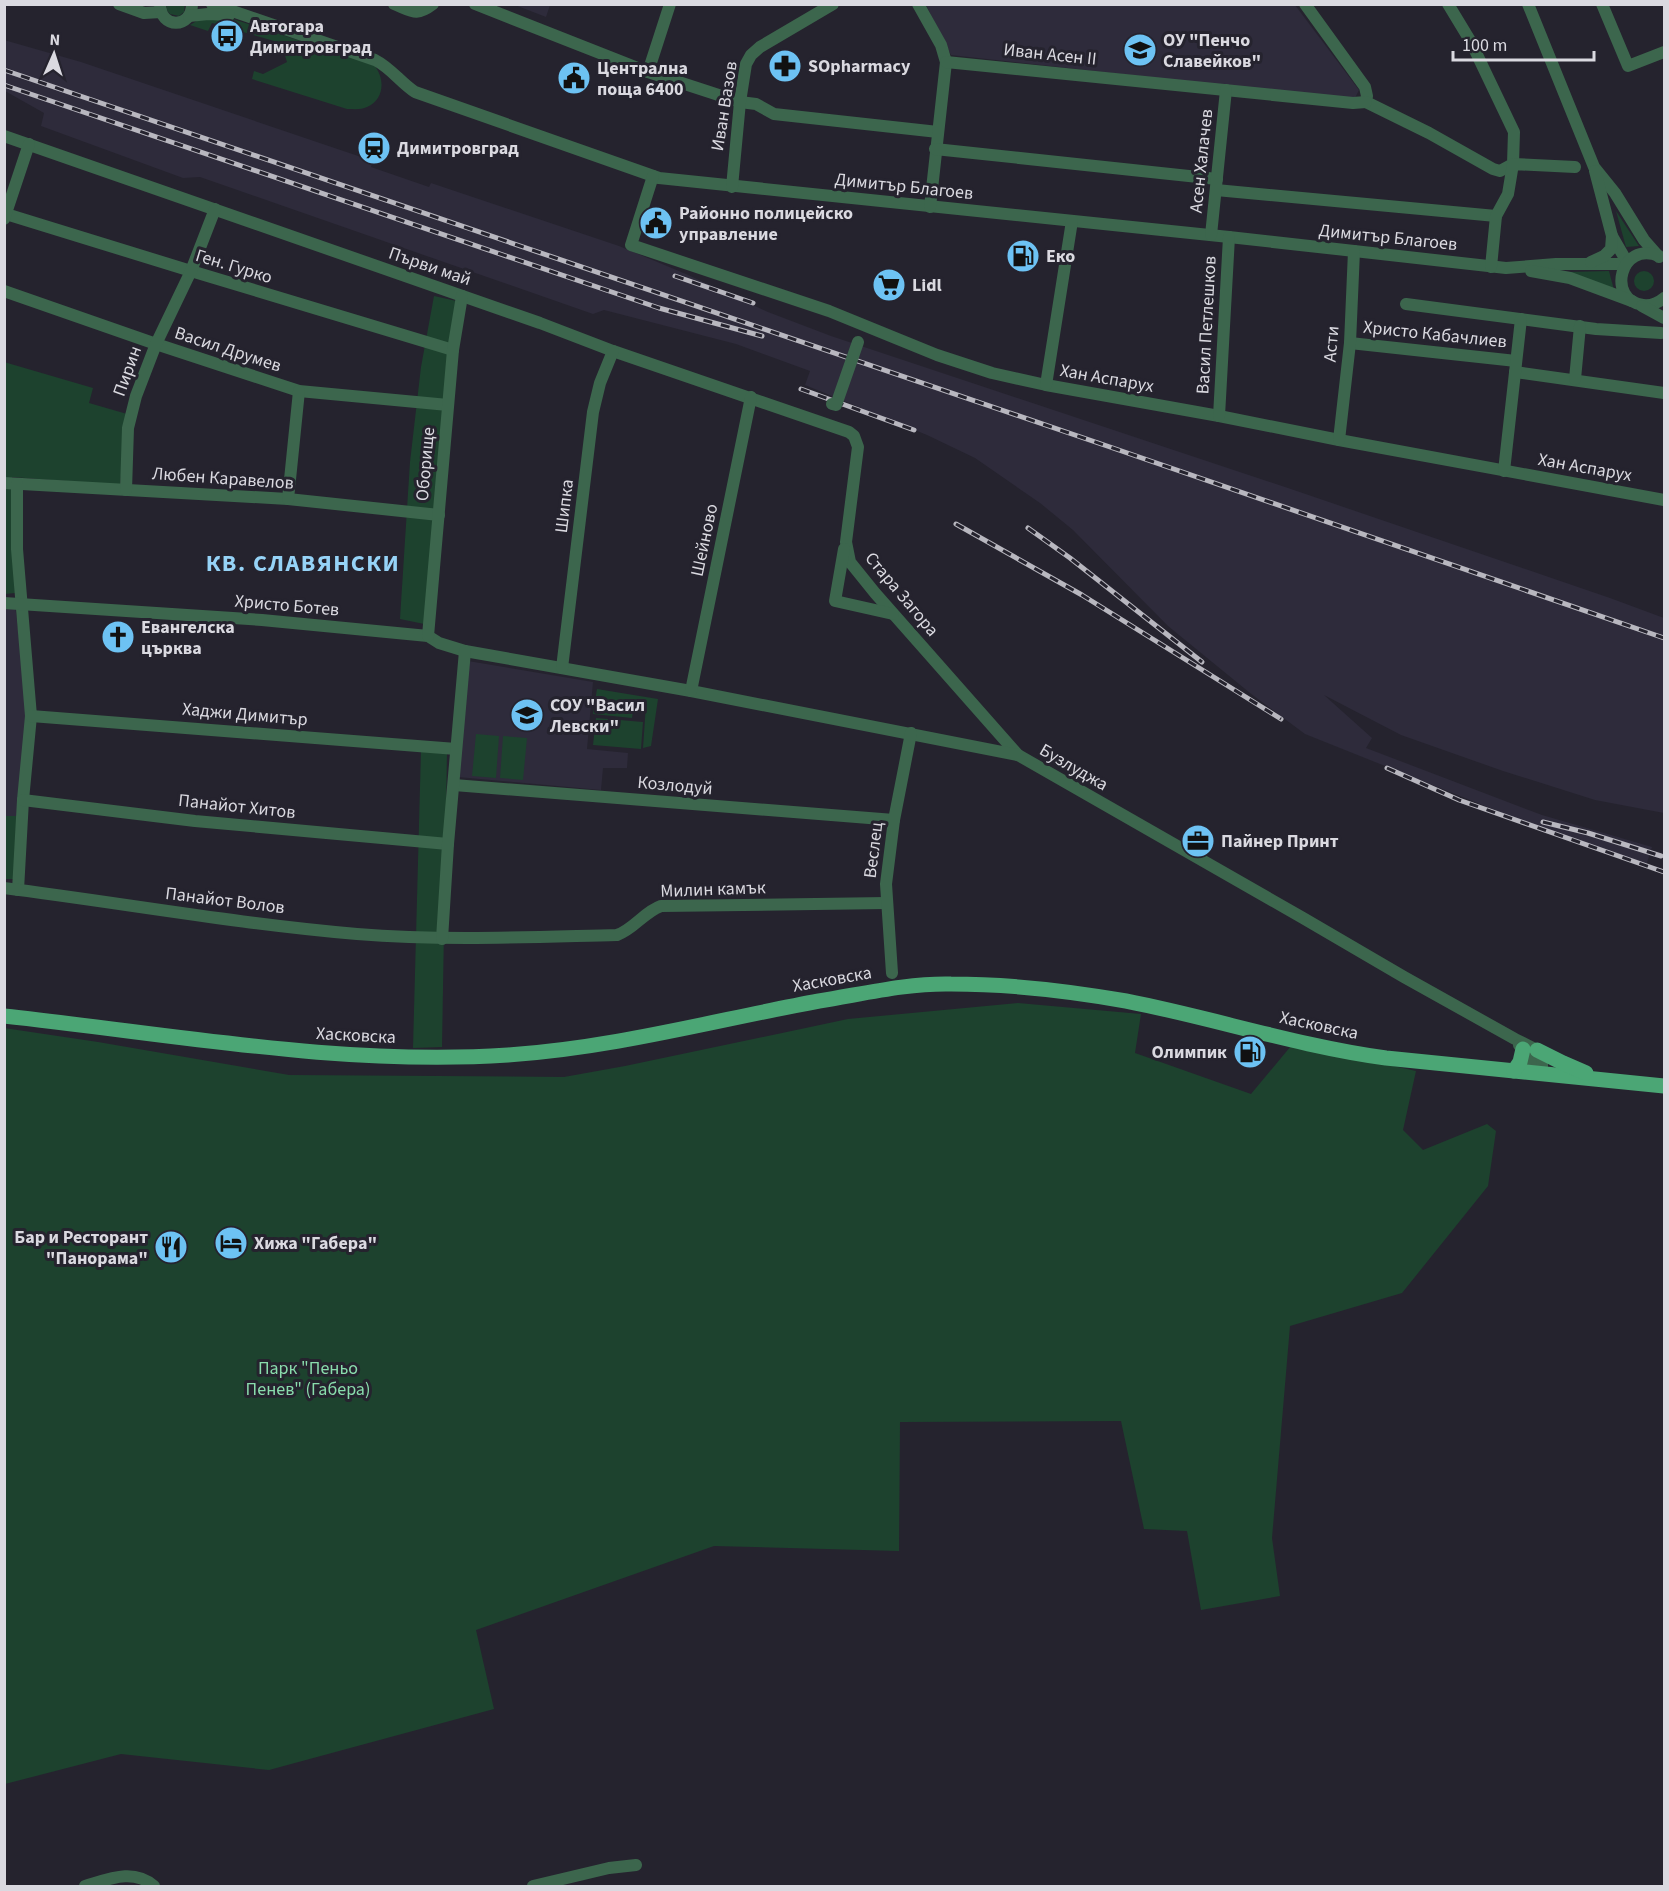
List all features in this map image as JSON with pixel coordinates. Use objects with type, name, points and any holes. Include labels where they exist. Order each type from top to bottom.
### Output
[{"type":"main road","name":"Хасковска","points":[[4,1016],[244,1046],[362,1056],[508,1055],[606,1042],[894,988],[952,984],[1038,988],[1104,998],[1347,1053],[1665,1086]]},
{"type":"main road","points":[[1514,1071],[1520,1062],[1525,1046],[1573,1068],[1612,1081]]},
{"type":"street","points":[[119,4],[144,13],[161,8],[165,19],[173,23],[182,22],[190,10],[208,14],[244,10]]},
{"type":"street","name":"Димитър Благоев","points":[[212,4],[244,10],[375,60],[387,67],[416,92],[659,178],[1211,235],[1491,267],[1626,263],[1642,254],[1654,254],[1663,260]]},
{"type":"street","points":[[394,4],[418,13],[434,4]]},
{"type":"street","points":[[475,4],[648,72],[740,102],[756,104],[774,114],[938,132]]},
{"type":"street","points":[[648,72],[670,4]]},
{"type":"street","name":"Иван Вазов","points":[[732,187],[746,64],[751,55],[760,47],[832,4]]},
{"type":"street","points":[[918,4],[941,45],[946,62],[930,207]]},
{"type":"street","points":[[1305,4],[1365,87],[1366,102],[1429,133],[1493,169],[1500,171],[1513,164],[1575,167]]},
{"type":"street","points":[[1448,4],[1471,42],[1514,132],[1513,164],[1508,194],[1496,216],[1491,267]]},
{"type":"street","points":[[1528,4],[1594,167],[1612,236],[1626,263],[1620,280],[1622,288],[1626,296],[1635,303],[1652,305],[1665,298]]},
{"type":"street","points":[[1602,4],[1628,66],[1665,52]]},
{"type":"street","name":"Иван Асен II","points":[[946,62],[1353,103],[1366,102]]},
{"type":"street","name":"Асен Халачев","points":[[1211,235],[1226,90]]},
{"type":"street","name":"Първи май","points":[[4,136],[613,351],[843,428]]},
{"type":"street","points":[[5,216],[29,144]]},
{"type":"street","points":[[935,149],[1496,216]]},
{"type":"street","points":[[1594,167],[1615,193],[1644,240],[1663,260]]},
{"type":"street","name":"Хан Аспарух","points":[[653,176],[631,245],[829,311],[992,373],[1046,386],[1219,416],[1665,500]]},
{"type":"street","name":"Пирин","points":[[126,490],[128,428],[136,396],[156,344],[191,272],[215,209]]},
{"type":"street","name":"Ген. Гурко","points":[[5,216],[453,350]]},
{"type":"street","points":[[1046,386],[1072,221]]},
{"type":"street","points":[[1588,264],[1604,256],[1611,249],[1612,236]]},
{"type":"street","name":"Васил Петлешков","points":[[1219,416],[1229,237]]},
{"type":"street","name":"Асти","points":[[1339,440],[1350,343],[1354,251]]},
{"type":"street","points":[[1506,268],[1570,278],[1635,303],[1665,318]]},
{"type":"street","name":"Васил Друмев","points":[[4,291],[299,391],[448,405]]},
{"type":"street","name":"Оборище","points":[[428,636],[453,350],[462,296]]},
{"type":"street","points":[[1406,304],[1580,326],[1661,333]]},
{"type":"street","points":[[1504,471],[1521,319]]},
{"type":"street","points":[[1575,380],[1580,326]]},
{"type":"street","points":[[832,404],[836,405],[858,342]]},
{"type":"street","name":"Христо Кабачлиев","points":[[1350,343],[1516,367],[1575,380],[1665,393]]},
{"type":"street","name":"Шипка","points":[[562,668],[592,412],[600,383],[613,351]]},
{"type":"street","points":[[288,499],[299,391]]},
{"type":"street","name":"Шейново","points":[[691,691],[751,397]]},
{"type":"street","name":"Стара Загора","points":[[843,428],[854,436],[858,447],[846,542],[850,562],[1018,755]]},
{"type":"street","points":[[11,483],[31,716],[18,890]]},
{"type":"street","name":"Любен Каравелов","points":[[11,483],[288,499],[439,514]]},
{"type":"street","points":[[846,542],[835,601],[893,614]]},
{"type":"street","name":"Христо Ботев","points":[[4,603],[262,620],[428,636],[439,643],[465,651],[562,668]]},
{"type":"street","points":[[442,939],[465,651]]},
{"type":"street","name":"Бузлуджа","points":[[562,668],[1018,755],[1525,1046]]},
{"type":"street","name":"Хаджи Димитър","points":[[31,716],[456,749]]},
{"type":"street","name":"Веслец","points":[[892,973],[886,884],[894,820],[911,734]]},
{"type":"street","name":"Козлодуй","points":[[454,785],[894,820]]},
{"type":"street","name":"Панайот Хитов","points":[[23,800],[195,821],[448,844]]},
{"type":"street","name":"Панайот Волов","points":[[4,888],[274,925],[359,934],[442,939]]},
{"type":"street","name":"Милин камък","points":[[442,939],[617,935],[628,930],[647,913],[661,906],[887,903]]},
{"type":"street","points":[[1525,1046],[1537,1073]]},
{"type":"street","points":[[533,1887],[609,1868],[636,1865]]},
{"type":"street","points":[[85,1887],[105,1880],[135,1876],[144,1878],[154,1887]]},
{"type":"shaded area","points":[[550,4],[546,17],[515,5]]},
{"type":"shaded area","name":"ОУ \"Пенчо Славейков\"","points":[[926,5],[1295,5],[1359,90],[1354,100],[951,55]]},
{"type":"shaded area","points":[[4,40],[81,62],[373,161],[371,167],[429,187],[431,183],[619,246],[768,312],[831,336],[1288,488],[1664,618],[1664,813],[1595,800],[1503,771],[1401,735],[1324,695],[1372,738],[1366,748],[1542,815],[1652,847],[1646,866],[1540,828],[1305,734],[1250,693],[1168,626],[1073,530],[1040,503],[975,458],[927,435],[805,385],[810,371],[736,344],[604,310],[593,314],[200,177],[183,178],[41,126],[44,113],[5,91]]},
{"type":"shaded area","points":[[5,605],[15,605],[28,709],[21,816],[5,816]]},
{"type":"shaded area","name":"СОУ \"Васил Левски\"","points":[[468,661],[593,682],[587,749],[628,753],[627,768],[603,768],[601,790],[458,777]]},
{"type":"green space","points":[[185,4],[184,12],[179,16],[170,14],[166,9],[167,5]]},
{"type":"green space","points":[[200,19],[233,19],[374,65],[380,76],[380,94],[367,107],[347,109],[252,79],[254,71],[263,74],[287,62],[281,43],[212,23],[208,31],[190,25]]},
{"type":"green space","points":[[1616,211],[1639,246],[1626,247]]},
{"type":"green space","points":[[1609,271],[1614,290],[1569,272]]},
{"type":"green space","points":[[1644,271],[1651,274],[1654,281],[1651,288],[1644,291],[1637,288],[1634,281],[1637,274]]},
{"type":"green space","points":[[434,296],[461,302],[429,625],[400,619],[410,462],[421,367]]},
{"type":"green space","points":[[4,362],[93,388],[89,403],[127,414],[120,485],[12,477],[15,593],[5,594]]},
{"type":"green space","points":[[597,689],[658,699],[651,746],[643,748],[646,704],[634,704],[632,718],[593,714]]},
{"type":"green space","points":[[596,718],[643,722],[641,749],[593,745]]},
{"type":"green space","points":[[476,734],[499,736],[496,778],[472,776]]},
{"type":"green space","points":[[503,736],[527,738],[523,780],[500,778]]},
{"type":"green space","points":[[421,750],[447,752],[442,1047],[413,1048]]},
{"type":"green space","points":[[5,816],[21,816],[18,879],[5,879]]},
{"type":"green space","name":"Парк \"Пеньо Пенев\" (Габера)","points":[[1018,1003],[1141,1014],[1135,1053],[1251,1094],[1291,1046],[1312,1048],[1416,1071],[1403,1130],[1423,1150],[1487,1124],[1496,1131],[1488,1186],[1402,1293],[1290,1326],[1272,1538],[1280,1596],[1201,1610],[1187,1531],[1144,1529],[1121,1421],[900,1422],[899,1551],[714,1546],[476,1630],[494,1709],[269,1770],[121,1754],[5,1784],[4,1028],[289,1075],[564,1077],[848,1019]]},
{"type":"railway","points":[[4,70],[1664,638]]},
{"type":"railway","points":[[4,85],[659,308],[762,336]]},
{"type":"railway","points":[[675,276],[753,303]]},
{"type":"railway","points":[[801,389],[914,430]]},
{"type":"railway","points":[[956,524],[1082,595],[1281,719]]},
{"type":"railway","points":[[1028,528],[1070,558],[1202,662]]},
{"type":"railway","points":[[1387,768],[1459,800],[1664,872]]},
{"type":"railway","points":[[1543,822],[1588,833],[1661,856]]},
{"type":"place","name":"Автогара Димитровград","points":[[227,36]]},
{"type":"place","name":"ОУ \"Пенчо Славейков\"","points":[[1140,50]]},
{"type":"place","name":"SOpharmacy","points":[[785,66]]},
{"type":"place","name":"Централна поща 6400","points":[[574,78]]},
{"type":"place","name":"Димитровград","points":[[374,148]]},
{"type":"place","name":"Районно полицейско управление","points":[[656,223]]},
{"type":"place","name":"Еко","points":[[1023,256]]},
{"type":"place","name":"Lidl","points":[[889,285]]},
{"type":"place","name":"Евангелска църква","points":[[118,637]]},
{"type":"place","name":"СОУ \"Васил Левски\"","points":[[527,715]]},
{"type":"place","name":"Пайнер Принт","points":[[1198,841]]},
{"type":"place","name":"Олимпик","points":[[1250,1052]]},
{"type":"place","name":"Хижа \"Габера\"","points":[[231,1243]]},
{"type":"place","name":"Бар и Ресторант \"Панорама\"","points":[[171,1247]]},
{"type":"district","name":"КВ. СЛАВЯНСКИ","points":[[303,563]]}]
